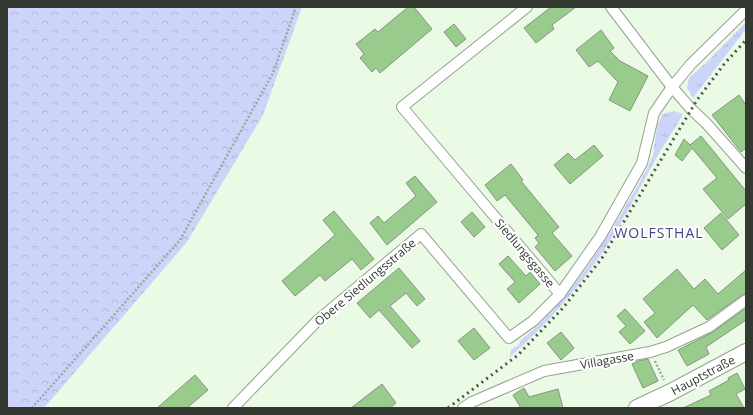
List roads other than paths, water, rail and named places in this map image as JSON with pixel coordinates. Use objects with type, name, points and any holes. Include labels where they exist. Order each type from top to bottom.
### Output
[{"type":"main road","name":"Hauptstraße","points":[[637,408],[671,392],[746,352]]},
{"type":"street","name":"Siedlungsgasse","points":[[527,7],[402,107],[560,294],[600,237],[642,163],[654,113],[672,87],[691,64],[746,10]]},
{"type":"street","points":[[611,7],[672,87],[746,168]]},
{"type":"street","name":"Obere Siedlungsstraße","points":[[233,408],[318,320],[421,234],[509,338],[533,321],[560,294]]},
{"type":"street","name":"Villagasse","points":[[463,408],[472,402],[544,371],[650,352],[666,347],[708,327],[746,300]]},
{"type":"railway","points":[[448,408],[518,355],[563,308],[602,258],[697,100],[725,63],[746,40]]},
{"type":"district","name":"WOLFSTHAL","points":[[659,232]]}]
